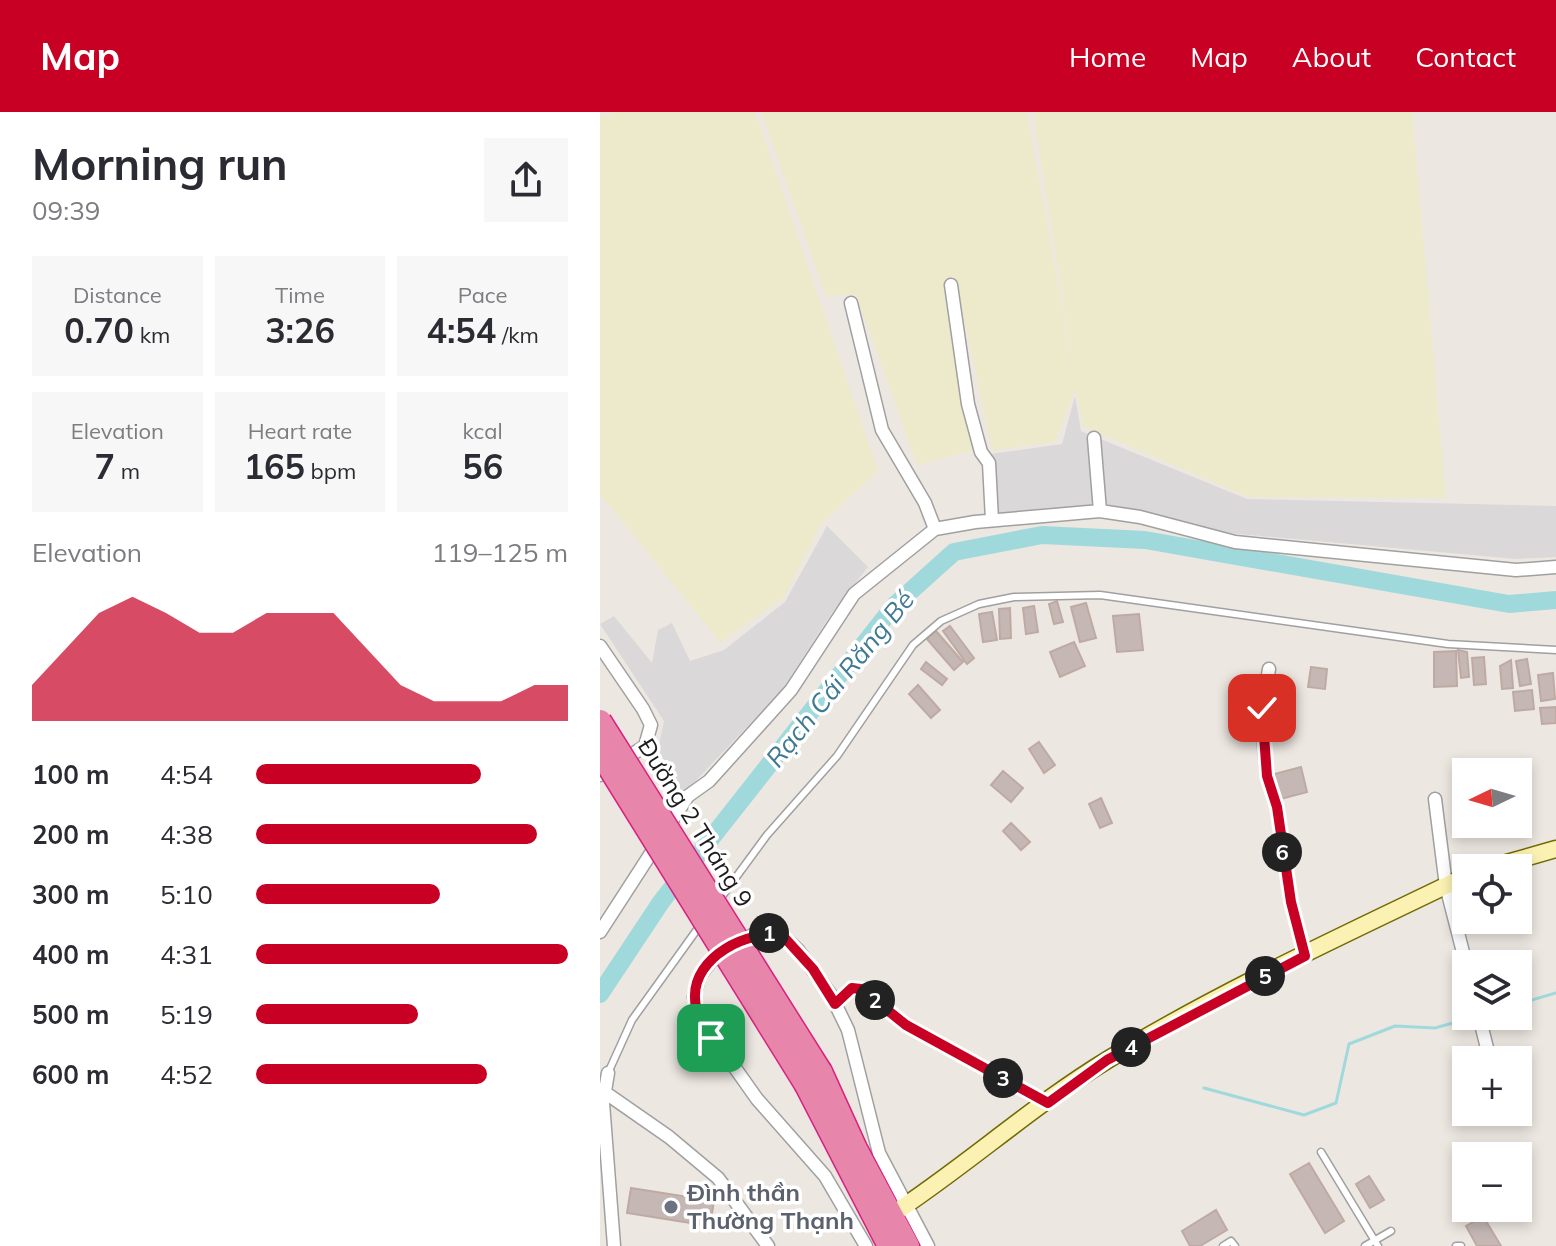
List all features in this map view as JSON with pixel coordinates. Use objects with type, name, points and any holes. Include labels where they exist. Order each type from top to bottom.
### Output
[{"type":"highway","name":"Đường 2 Tháng 9","points":[[600,721],[867,1170],[881,1234]]},
{"type":"highway","name":"Đường 2 Tháng 9","points":[[600,753],[814,1078],[881,1234],[908,1246]]},
{"type":"street","points":[[951,285],[968,404],[981,452],[989,463],[992,520]]},
{"type":"street","points":[[851,303],[882,430],[925,503],[935,529]]},
{"type":"street","points":[[1094,438],[1100,511]]},
{"type":"street","points":[[600,932],[688,796],[709,781],[791,690],[854,594],[935,529],[992,520],[1100,511],[1140,517],[1235,542],[1516,570],[1556,567]]},
{"type":"street","points":[[600,646],[651,725],[645,746],[600,775]]},
{"type":"street","points":[[1269,669],[1261,715],[1267,776],[1277,807],[1291,902],[1305,956]]},
{"type":"street","points":[[1435,799],[1446,886],[1462,950]]},
{"type":"street","points":[[1532,856],[1556,849]]},
{"type":"street","points":[[881,1234],[1107,1060],[1452,883]]},
{"type":"street","points":[[881,1234],[889,1177],[879,1153],[852,1044],[835,1004],[798,950],[783,936],[769,933],[744,939],[710,962],[699,977],[694,997],[699,1017],[711,1038],[757,1099],[881,1234],[928,1246]]},
{"type":"street","points":[[835,1004],[852,988],[861,989],[906,1025],[1048,1103]]},
{"type":"street","points":[[608,1073],[602,1094],[614,1246]]},
{"type":"street","points":[[602,1094],[669,1137],[718,1178],[768,1246]]},
{"type":"street","points":[[867,1170],[889,1177]]},
{"type":"lane","points":[[608,1073],[632,1020],[767,835],[837,756],[913,645],[941,621],[954,615],[979,604],[1014,597],[1100,595],[1448,644],[1556,650]]},
{"type":"lane","points":[[1321,1152],[1376,1243]]},
{"type":"lane","points":[[1365,1246],[1376,1243],[1391,1231]]},
{"type":"lane","points":[[1223,1246],[1231,1241],[1235,1246]]},
{"type":"shaded area","points":[[614,112],[755,112],[878,471],[821,524],[783,598],[720,642],[600,494],[600,118]]},
{"type":"shaded area","points":[[761,112],[1027,112],[1076,386],[1033,112],[1412,112],[1446,498],[1248,497],[1083,426],[1076,388],[1055,442],[992,450],[955,275],[943,281],[973,450],[917,465],[856,294],[826,296]]},
{"type":"shaded area","points":[[1075,396],[1081,431],[1247,499],[1556,506],[1556,557],[1516,559],[1217,532],[1108,505],[996,515],[991,454],[1062,444]]},
{"type":"shaded area","points":[[827,526],[868,567],[831,614],[782,690],[686,791],[675,807],[643,756],[659,745],[664,721],[600,624],[614,616],[652,663],[658,630],[672,623],[690,661],[724,650],[785,602]]},
{"type":"building","points":[[1057,601],[1063,622],[1054,624],[1049,604]]},
{"type":"building","points":[[1086,603],[1096,638],[1080,642],[1071,607]]},
{"type":"building","points":[[1034,606],[1038,632],[1026,634],[1023,608]]},
{"type":"building","points":[[1010,608],[1011,638],[1000,639],[999,609]]},
{"type":"building","points":[[992,612],[997,640],[983,642],[979,614]]},
{"type":"building","points":[[1139,614],[1143,650],[1117,652],[1113,616]]},
{"type":"building","points":[[950,626],[974,658],[967,664],[943,631]]},
{"type":"building","points":[[936,631],[963,662],[954,670],[927,639]]},
{"type":"building","points":[[1074,642],[1085,666],[1060,677],[1050,652]]},
{"type":"building","points":[[1458,650],[1467,652],[1469,677],[1461,678]]},
{"type":"building","points":[[1456,651],[1457,686],[1434,687],[1434,652]]},
{"type":"building","points":[[1484,657],[1486,684],[1474,685],[1472,658]]},
{"type":"building","points":[[1527,659],[1531,684],[1520,686],[1516,661]]},
{"type":"building","points":[[1511,660],[1513,688],[1502,689],[1500,666]]},
{"type":"building","points":[[926,662],[947,679],[942,685],[921,669]]},
{"type":"building","points":[[1311,667],[1327,669],[1325,689],[1308,687]]},
{"type":"building","points":[[1553,673],[1555,699],[1541,701],[1538,675]]},
{"type":"building","points":[[918,685],[940,710],[931,718],[909,694]]},
{"type":"building","points":[[1532,690],[1534,709],[1515,711],[1513,692]]},
{"type":"building","points":[[1556,707],[1556,723],[1542,724],[1540,708]]},
{"type":"building","points":[[1039,742],[1055,765],[1044,773],[1029,749]]},
{"type":"building","points":[[1301,767],[1307,792],[1273,801],[1267,776]]},
{"type":"building","points":[[1003,771],[1023,788],[1011,802],[991,785]]},
{"type":"building","points":[[1101,798],[1112,823],[1100,828],[1089,804]]},
{"type":"building","points":[[1011,823],[1030,842],[1021,850],[1003,831]]},
{"type":"building","points":[[1309,1163],[1344,1221],[1325,1233],[1290,1174]]},
{"type":"building","points":[[1369,1176],[1384,1200],[1370,1208],[1356,1184]]},
{"type":"building","name":"Đình thần Thường Thạnh","points":[[631,1188],[714,1201],[710,1226],[627,1213]]},
{"type":"building","points":[[1216,1210],[1227,1230],[1200,1246],[1190,1246],[1182,1231]]},
{"type":"building","points":[[1473,1222],[1487,1222],[1501,1246],[1477,1246],[1466,1226]]},
{"type":"waterway","name":"Rạch Cái Răng Bé","points":[[600,994],[661,902],[894,606],[954,552],[1042,535],[1145,540],[1509,604],[1556,600]]},
{"type":"waterway","points":[[1532,1000],[1556,993]]},
{"type":"waterway","points":[[1204,1088],[1304,1115],[1336,1103],[1349,1044],[1395,1026],[1435,1028],[1452,1023]]},
{"type":"place","name":"Đình thần Thường Thạnh","points":[[671,1207]]},
{"type":"route","points":[[711,1038],[699,1017],[694,997],[699,977],[710,962],[735,944],[754,934],[769,933],[783,936],[798,950],[835,1004],[852,988],[861,989],[906,1025],[1048,1103],[1107,1060],[1305,956],[1291,902],[1277,807],[1267,776],[1262,708]]}]
